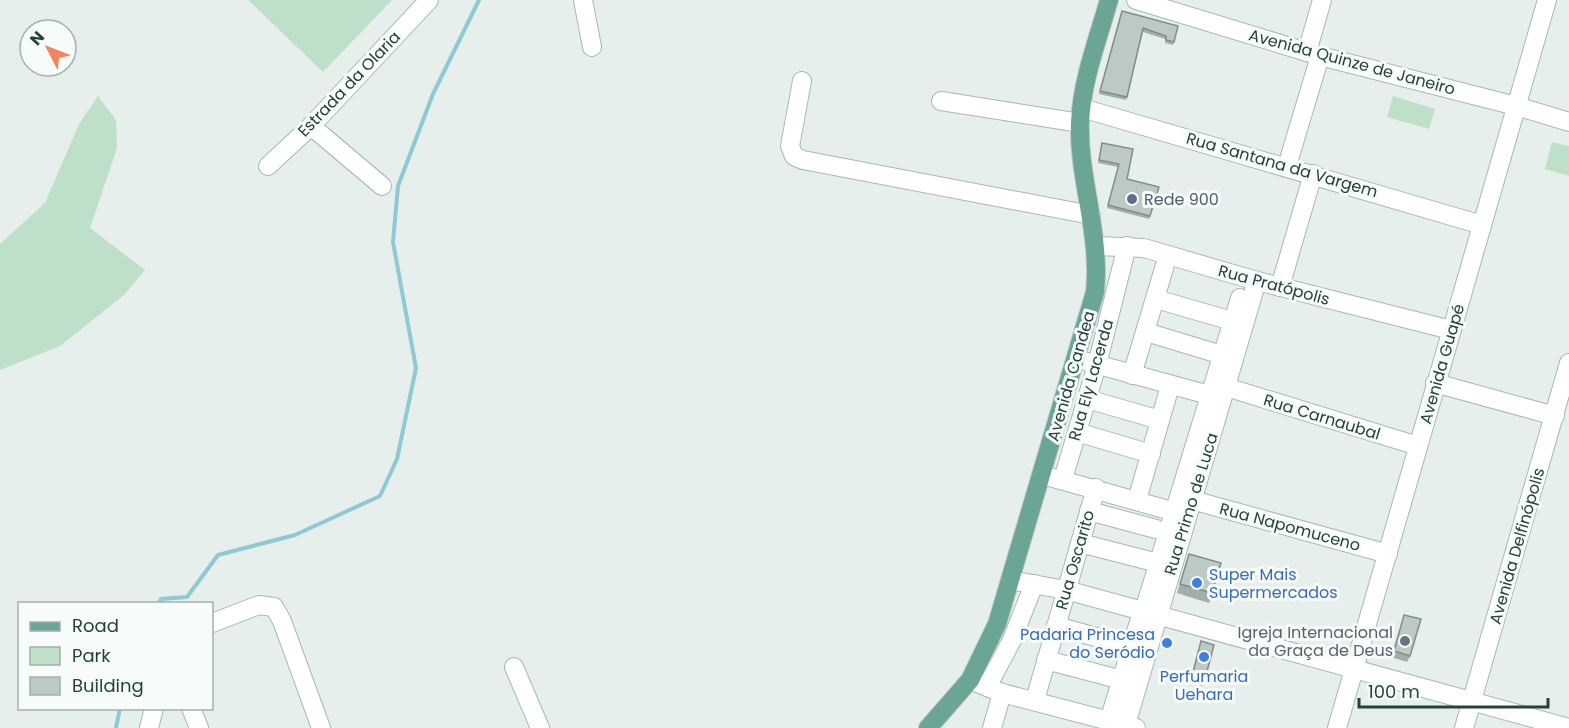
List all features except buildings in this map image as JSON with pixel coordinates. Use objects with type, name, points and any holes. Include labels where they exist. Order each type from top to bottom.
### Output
[{"type":"main road","name":"Avenida Candea","points":[[928,728],[986,687],[997,624],[1095,292],[1097,246],[1091,215],[1081,115],[1089,70],[1109,0]]},
{"type":"street","name":"Estrada da Olaria","points":[[268,166],[311,126],[429,0]]},
{"type":"street","points":[[583,0],[592,47]]},
{"type":"street","name":"Avenida Quinze de Janeiro","points":[[1136,0],[1314,54],[1516,106],[1569,122]]},
{"type":"street","points":[[1287,166],[1314,54],[1322,0]]},
{"type":"street","name":"Avenida Guapé","points":[[1337,728],[1546,0]]},
{"type":"street","points":[[802,81],[790,146],[794,156],[803,160],[1091,215]]},
{"type":"street","name":"Rua Santana da Vargem","points":[[941,101],[1081,115],[1287,166],[1482,225]]},
{"type":"street","points":[[311,126],[382,186]]},
{"type":"street","points":[[1280,287],[1313,174]]},
{"type":"street","name":"Rua Pratópolis","points":[[1097,246],[1126,246],[1168,255],[1257,281],[1451,330]]},
{"type":"street","name":"Rua Ely Lacerda","points":[[1062,479],[1097,365],[1126,246]]},
{"type":"street","points":[[1132,375],[1168,255]]},
{"type":"street","name":"Rua Primo de Luca","points":[[1120,724],[1149,611],[1257,281]]},
{"type":"street","points":[[1219,394],[1222,355],[1240,298]]},
{"type":"street","points":[[1156,299],[1232,321]]},
{"type":"street","points":[[1146,332],[1222,355]]},
{"type":"street","name":"Rua Carnaubal","points":[[1076,358],[1170,386],[1219,394],[1419,446]]},
{"type":"street","name":"Avenida Delfinópolis","points":[[1464,728],[1569,363]]},
{"type":"street","points":[[1435,383],[1555,416]]},
{"type":"street","points":[[1137,500],[1170,386]]},
{"type":"street","points":[[1087,399],[1160,420]]},
{"type":"street","points":[[1077,432],[1151,454]]},
{"type":"street","name":"Rua Napomuceno","points":[[1042,476],[1062,479],[1137,500],[1388,554]]},
{"type":"street","name":"Rua Oscarito","points":[[1035,700],[1096,488]]},
{"type":"street","points":[[986,687],[1035,700],[1069,718],[1120,724],[1122,680],[1132,647],[1149,611],[1158,564],[1184,509]]},
{"type":"street","points":[[1089,511],[1156,529]]},
{"type":"street","points":[[1080,543],[1158,564]]},
{"type":"street","points":[[1010,580],[1066,590],[1149,611],[1569,728]]},
{"type":"street","points":[[997,727],[986,687],[1012,640],[1034,584]]},
{"type":"street","points":[[213,622],[259,604],[273,607],[282,621],[321,728]]},
{"type":"street","points":[[1056,626],[1132,647]]},
{"type":"street","points":[[1047,660],[1122,680]]},
{"type":"street","points":[[514,667],[540,728]]},
{"type":"street","points":[[149,728],[154,710]]},
{"type":"street","points":[[192,710],[198,728]]},
{"type":"green space","points":[[248,0],[392,0],[323,72]]},
{"type":"green space","points":[[98,96],[116,120],[117,148],[90,228],[145,270],[124,295],[60,346],[0,370],[0,244],[45,203],[79,124]]},
{"type":"green space","points":[[1393,96],[1435,109],[1429,129],[1387,117]]},
{"type":"green space","points":[[1552,142],[1569,146],[1569,176],[1545,169]]},
{"type":"waterway","points":[[160,602],[161,599],[187,597],[218,555],[295,535],[380,496],[397,459],[416,368],[393,242],[398,186],[433,94],[479,0]]},
{"type":"waterway","points":[[116,728],[120,710]]},
{"type":"place","name":"Rede 900","points":[[1132,199]]},
{"type":"place","name":"Super Mais Supermercados","points":[[1197,583]]},
{"type":"place","name":"Igreja Internacional da Graça de Deus","points":[[1405,641]]},
{"type":"place","name":"Padaria Princesa do Seródio","points":[[1167,643]]},
{"type":"place","name":"Perfumaria Uehara","points":[[1204,657]]}]
